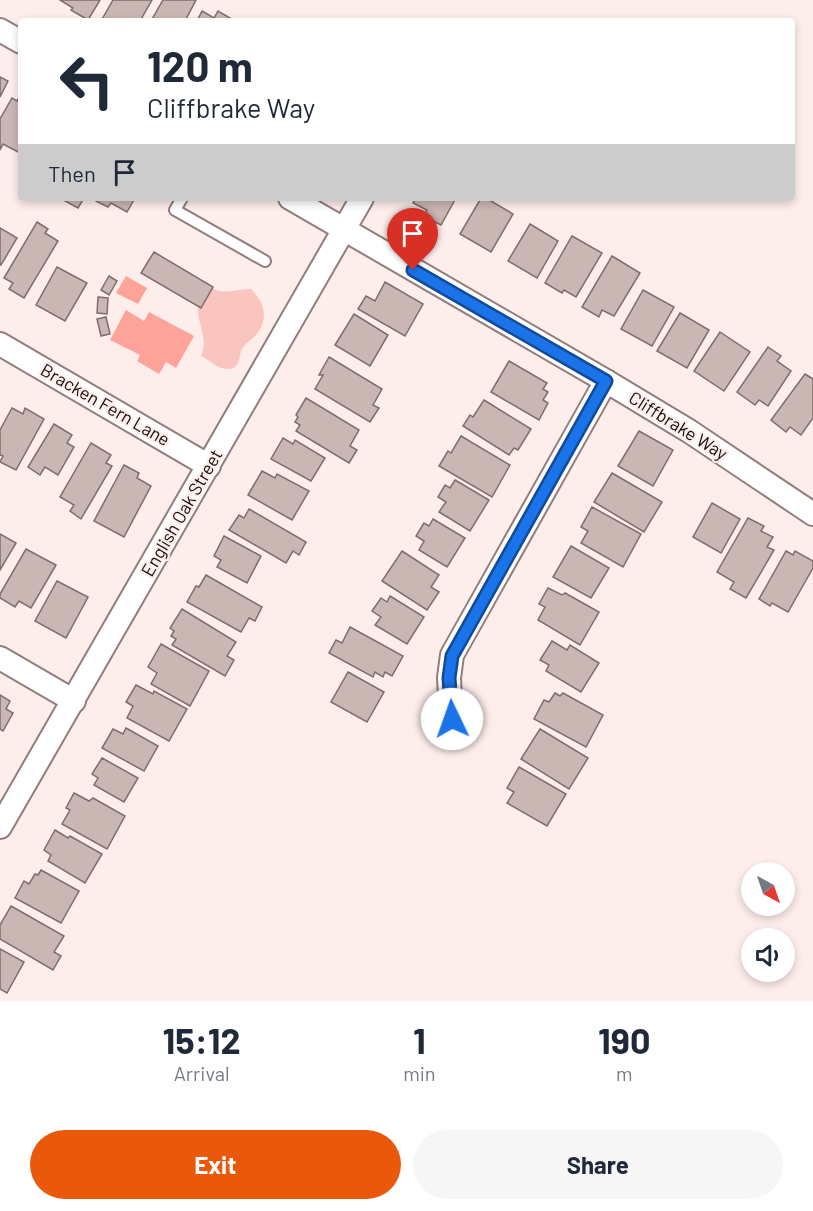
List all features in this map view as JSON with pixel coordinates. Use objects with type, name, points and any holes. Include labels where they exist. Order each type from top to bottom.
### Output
[{"type":"street","points":[[0,30],[18,40]]},
{"type":"street","name":"Cliffbrake Way","points":[[295,201],[689,431],[813,514]]},
{"type":"street","name":"English Oak Street","points":[[0,827],[360,201]]},
{"type":"street","name":"Bracken Fern Lane","points":[[0,344],[209,466]]},
{"type":"street","points":[[452,719],[449,678],[452,656],[606,381]]},
{"type":"street","points":[[0,658],[74,700]]},
{"type":"lane","points":[[180,201],[175,210],[265,261]]},
{"type":"shaded area","points":[[126,276],[147,288],[138,304],[116,293]]},
{"type":"shaded area","points":[[212,288],[226,292],[251,289],[260,300],[264,311],[260,329],[243,347],[237,365],[232,369],[220,368],[201,356],[204,343],[198,307],[201,307]]},
{"type":"shaded area","points":[[126,310],[144,321],[149,312],[194,336],[176,368],[166,362],[159,374],[137,361],[140,355],[110,340]]},
{"type":"building","points":[[60,0],[100,0],[89,18],[85,18],[71,10],[73,8]]},
{"type":"building","points":[[113,0],[152,0],[142,18],[103,18]]},
{"type":"building","points":[[163,0],[196,0],[187,18],[153,18]]},
{"type":"building","points":[[202,11],[214,18],[198,18]]},
{"type":"building","points":[[218,11],[230,18],[214,18]]},
{"type":"building","points":[[0,77],[8,81],[0,97]]},
{"type":"building","points":[[12,98],[17,101],[18,99],[18,152],[3,144],[0,150],[0,119]]},
{"type":"building","points":[[65,201],[82,201],[78,208]]},
{"type":"building","points":[[96,201],[133,201],[127,212],[111,203],[108,207]]},
{"type":"building","points":[[414,201],[454,201],[441,225],[423,216],[427,210],[413,203]]},
{"type":"building","points":[[479,201],[491,201],[513,214],[491,252],[460,234]]},
{"type":"building","points":[[37,222],[48,229],[45,233],[58,241],[24,298],[9,289],[13,283],[4,278]]},
{"type":"building","points":[[530,224],[558,241],[537,278],[508,261]]},
{"type":"building","points":[[0,228],[17,238],[1,265],[0,265]]},
{"type":"building","points":[[572,236],[602,253],[576,297],[564,290],[562,293],[545,283]]},
{"type":"building","points":[[154,252],[213,287],[201,308],[141,273]]},
{"type":"building","points":[[612,256],[640,273],[614,316],[602,310],[599,317],[582,307]]},
{"type":"building","points":[[57,267],[87,283],[65,321],[36,305]]},
{"type":"building","points":[[109,276],[117,281],[109,295],[101,290]]},
{"type":"building","points":[[385,282],[423,304],[405,336],[358,309],[366,296],[375,301]]},
{"type":"building","points":[[643,290],[674,307],[652,346],[621,329]]},
{"type":"building","points":[[98,297],[108,298],[107,314],[97,313]]},
{"type":"building","points":[[680,313],[709,330],[687,368],[657,351]]},
{"type":"building","points":[[354,314],[388,335],[370,366],[335,345]]},
{"type":"building","points":[[106,317],[110,334],[101,336],[97,319]]},
{"type":"building","points":[[720,332],[750,352],[724,391],[694,371]]},
{"type":"building","points":[[768,347],[781,356],[777,361],[791,371],[768,406],[759,400],[755,405],[737,392]]},
{"type":"building","points":[[329,357],[382,389],[373,405],[379,408],[370,422],[315,389],[323,375],[319,375]]},
{"type":"building","points":[[509,361],[547,383],[543,389],[548,392],[543,400],[548,403],[539,420],[491,392]]},
{"type":"building","points":[[805,374],[813,379],[813,418],[801,435],[790,427],[786,432],[771,420]]},
{"type":"building","points":[[306,398],[359,430],[350,446],[357,450],[349,463],[296,431],[300,425],[295,422],[298,417],[296,415]]},
{"type":"building","points":[[484,400],[531,429],[518,450],[514,448],[509,455],[463,426],[470,415],[473,417]]},
{"type":"building","points":[[12,408],[23,414],[25,408],[44,419],[16,470],[0,462],[3,456],[0,455],[0,430]]},
{"type":"building","points":[[54,424],[72,435],[67,443],[74,447],[58,475],[45,467],[40,475],[28,467]]},
{"type":"building","points":[[639,431],[673,450],[653,486],[618,466]]},
{"type":"building","points":[[461,436],[510,465],[492,497],[439,466],[448,451],[451,453]]},
{"type":"building","points":[[283,438],[293,444],[295,440],[325,458],[311,481],[271,459]]},
{"type":"building","points":[[91,443],[111,455],[106,463],[112,466],[81,519],[70,511],[74,505],[60,497]]},
{"type":"building","points":[[124,465],[139,473],[137,478],[151,486],[124,537],[94,521]]},
{"type":"building","points":[[262,471],[275,478],[277,474],[309,491],[292,520],[248,495]]},
{"type":"building","points":[[612,473],[662,502],[644,532],[594,502]]},
{"type":"building","points":[[455,480],[489,500],[470,531],[439,512],[446,502],[438,497],[445,485],[450,488]]},
{"type":"building","points":[[712,503],[740,519],[721,553],[693,537]]},
{"type":"building","points":[[592,507],[641,534],[623,567],[581,543],[588,531],[581,527]]},
{"type":"building","points":[[249,509],[306,542],[299,555],[293,551],[286,563],[229,530],[239,515],[244,518]]},
{"type":"building","points":[[748,518],[764,526],[761,531],[773,537],[767,547],[774,550],[746,598],[730,589],[734,582],[717,572]]},
{"type":"building","points":[[433,519],[465,538],[447,567],[419,550],[424,541],[416,536],[424,523],[429,526]]},
{"type":"building","points":[[0,534],[16,543],[0,570]]},
{"type":"building","points":[[224,536],[261,556],[247,583],[217,567],[221,560],[214,556]]},
{"type":"building","points":[[571,546],[609,568],[591,598],[553,577]]},
{"type":"building","points":[[26,549],[56,565],[31,608],[19,601],[15,607],[0,598],[0,594]]},
{"type":"building","points":[[402,551],[439,575],[431,587],[439,592],[427,610],[382,581]]},
{"type":"building","points":[[786,551],[793,555],[795,551],[813,561],[813,568],[788,612],[772,603],[770,606],[759,599]]},
{"type":"building","points":[[206,575],[262,607],[255,621],[249,618],[241,632],[187,602],[196,586],[199,587]]},
{"type":"building","points":[[57,581],[88,597],[66,638],[35,621]]},
{"type":"building","points":[[548,588],[562,595],[565,593],[599,612],[580,645],[538,620],[545,607],[539,604]]},
{"type":"building","points":[[390,596],[424,617],[407,644],[375,625],[381,617],[372,611],[381,598],[387,602]]},
{"type":"building","points":[[182,609],[236,642],[227,656],[234,660],[225,676],[172,645],[176,639],[171,636],[174,631],[170,628]]},
{"type":"building","points":[[350,627],[403,656],[392,676],[385,672],[383,677],[375,672],[373,677],[329,653],[336,640],[342,643]]},
{"type":"building","points":[[552,641],[567,650],[570,645],[599,663],[581,692],[546,671],[549,665],[540,660]]},
{"type":"building","points":[[161,644],[209,671],[190,706],[151,684],[157,673],[148,667]]},
{"type":"building","points":[[348,672],[384,692],[367,722],[331,702]]},
{"type":"building","points":[[136,685],[153,694],[154,691],[187,709],[169,741],[127,718],[133,706],[126,702]]},
{"type":"building","points":[[555,693],[560,696],[563,693],[603,715],[586,747],[534,719],[544,700],[549,702]]},
{"type":"building","points":[[0,695],[10,701],[6,709],[13,713],[3,731],[0,729]]},
{"type":"building","points":[[126,728],[158,746],[144,771],[102,748],[113,729],[123,734]]},
{"type":"building","points":[[540,729],[588,758],[569,789],[521,759]]},
{"type":"building","points":[[102,758],[138,778],[124,802],[94,785],[98,778],[92,774]]},
{"type":"building","points":[[519,767],[566,794],[547,826],[507,803],[514,792],[507,788]]},
{"type":"building","points":[[74,793],[89,801],[93,798],[125,816],[107,849],[62,824],[70,810],[66,808]]},
{"type":"building","points":[[55,830],[102,854],[85,883],[48,861],[51,855],[44,850]]},
{"type":"building","points":[[41,870],[79,891],[61,923],[15,898],[24,881],[29,884],[35,874],[38,875]]},
{"type":"building","points":[[11,906],[64,936],[54,952],[61,956],[53,970],[0,939],[0,925]]},
{"type":"building","points":[[0,949],[24,962],[7,993],[0,989]]},
{"type":"route","points":[[413,270],[606,381],[452,656],[449,678],[452,719]]}]
